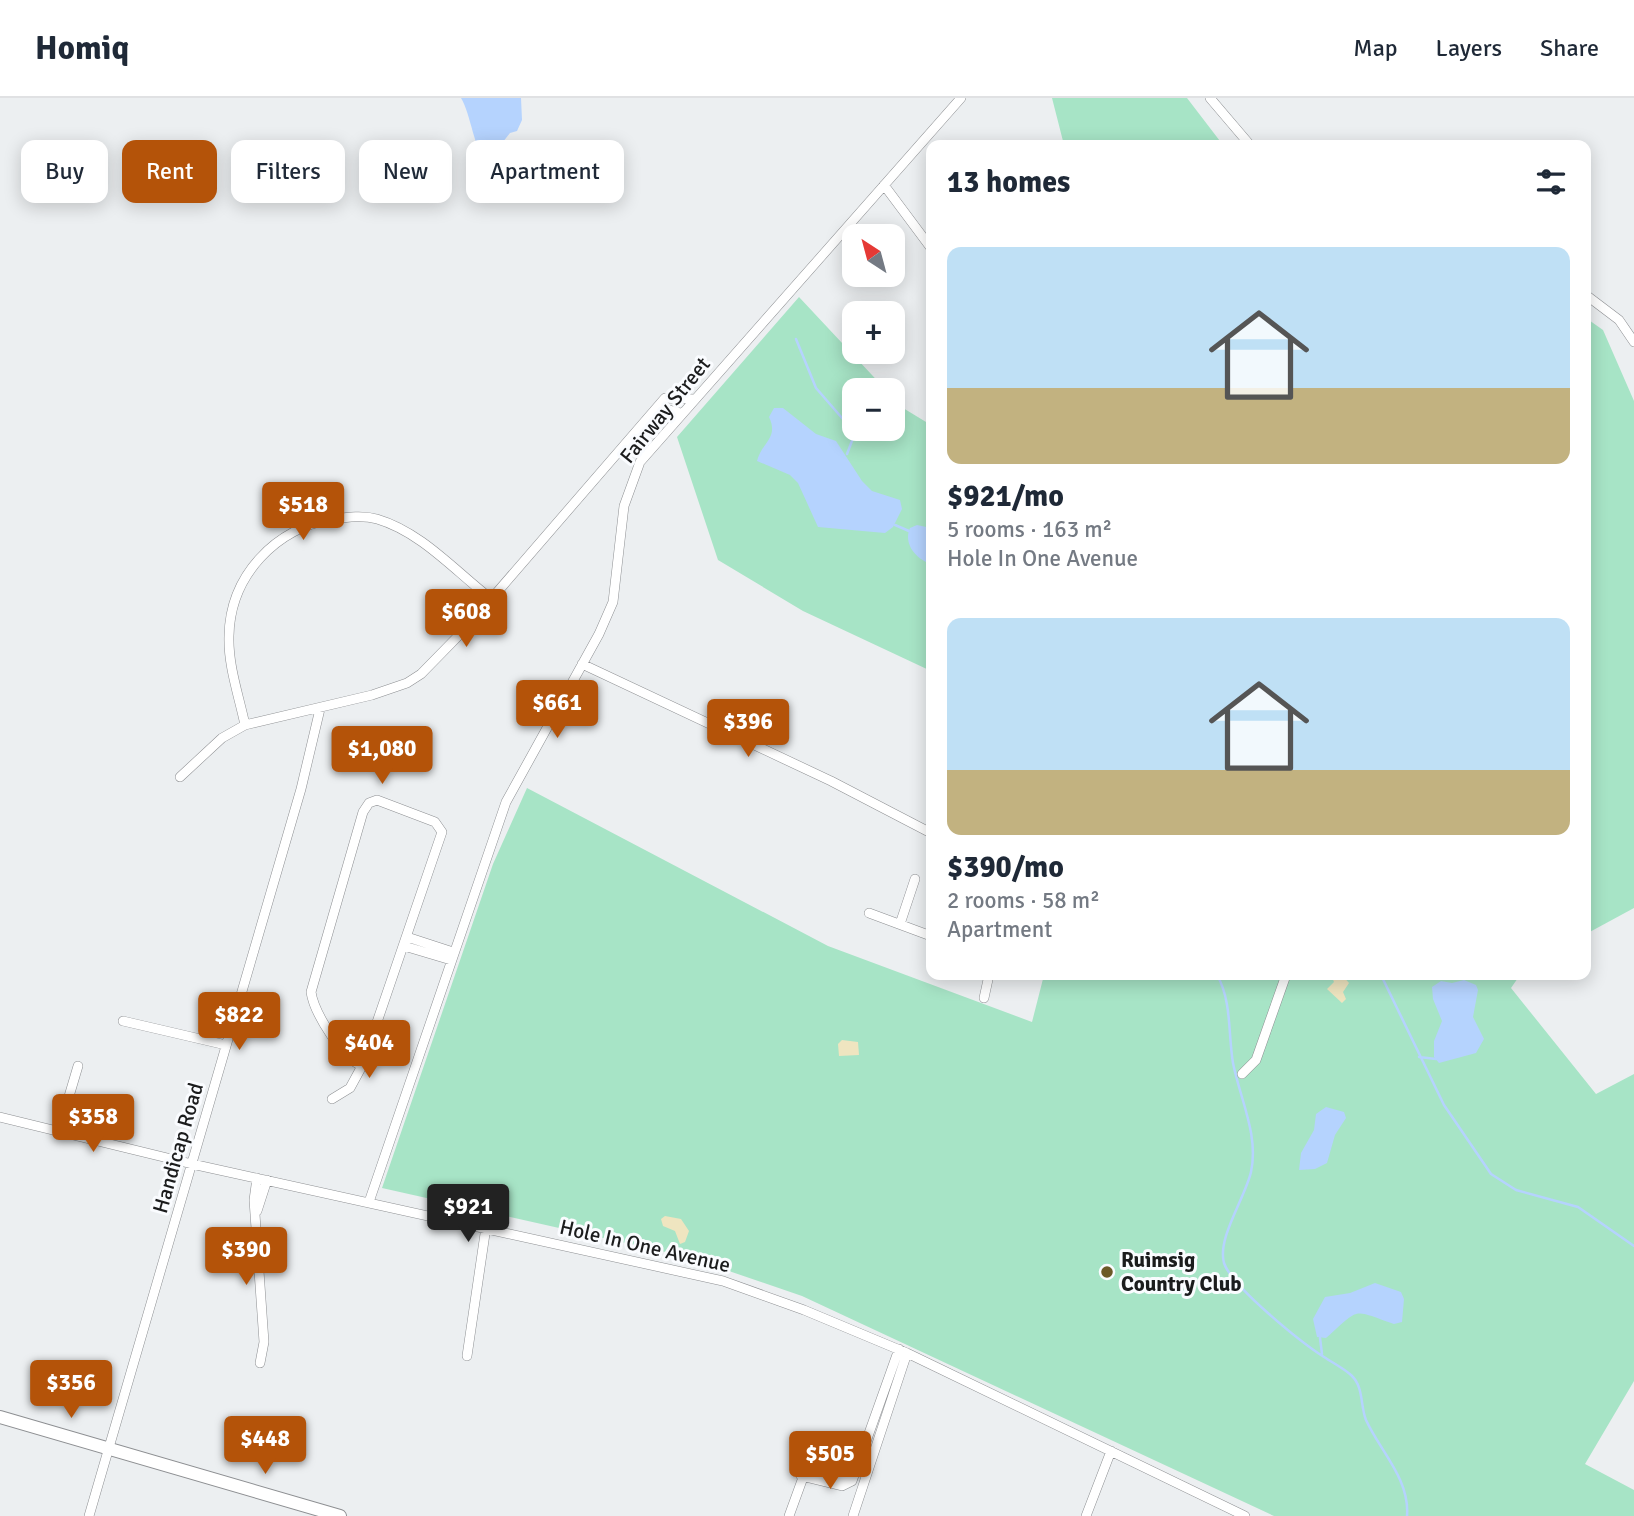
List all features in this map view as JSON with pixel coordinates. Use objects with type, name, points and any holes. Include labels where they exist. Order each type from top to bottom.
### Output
[{"type":"main road","points":[[0,1416],[340,1516]]},
{"type":"street","name":"Fairway Street","points":[[369,1202],[506,802],[582,664],[615,596],[628,489],[640,462],[961,98]]},
{"type":"street","points":[[1210,98],[1246,140]]},
{"type":"street","points":[[884,185],[926,241]]},
{"type":"street","points":[[1591,299],[1619,320],[1634,342]]},
{"type":"street","points":[[180,777],[222,738],[246,725],[320,709],[391,689],[414,678],[439,657],[667,397],[694,399]]},
{"type":"street","points":[[657,407],[681,413]]},
{"type":"street","points":[[246,725],[229,653],[231,617],[250,569],[272,545],[292,531],[326,520],[374,518],[415,536],[490,598]]},
{"type":"street","points":[[582,664],[926,828]]},
{"type":"street","name":"Handicap Road","points":[[89,1516],[301,789],[320,709]]},
{"type":"street","points":[[332,1099],[350,1088],[362,1066],[442,837],[442,829],[435,822],[372,801],[363,812],[312,992],[315,1005],[346,1056],[362,1066]]},
{"type":"street","points":[[900,924],[915,879]]},
{"type":"street","points":[[869,913],[926,934]]},
{"type":"street","points":[[406,942],[452,956]]},
{"type":"street","points":[[984,998],[988,980]]},
{"type":"street","points":[[1242,1074],[1256,1059],[1284,980]]},
{"type":"street","points":[[123,1021],[226,1045]]},
{"type":"street","points":[[59,1130],[78,1066]]},
{"type":"street","name":"Hole In One Avenue","points":[[0,1117],[192,1164],[723,1281],[774,1298],[903,1351],[1245,1516]]},
{"type":"street","points":[[257,1178],[256,1213],[264,1342],[260,1363]]},
{"type":"street","points":[[256,1213],[267,1180]]},
{"type":"street","points":[[467,1356],[486,1227]]},
{"type":"street","points":[[784,1516],[789,1516],[801,1476],[842,1486],[852,1481],[903,1351]]},
{"type":"street","points":[[852,1516],[903,1351]]},
{"type":"street","points":[[1086,1516],[1111,1451]]},
{"type":"green space","points":[[1052,98],[1187,98],[1219,140],[1063,140]]},
{"type":"green space","points":[[799,297],[842,343],[842,364],[862,364],[875,378],[842,378],[842,441],[905,441],[905,409],[926,422],[926,669],[803,611],[718,560],[677,437]]},
{"type":"green space","points":[[1591,322],[1603,330],[1634,401],[1634,908],[1591,931]]},
{"type":"green space","name":"Ruimsig Country Club","points":[[527,788],[828,946],[1032,1022],[1043,980],[1517,980],[1511,988],[1596,1094],[1634,1074],[1634,1381],[1585,1464],[1634,1490],[1634,1516],[1274,1516],[802,1296],[688,1257],[382,1188],[493,864]]},
{"type":"sand","points":[[1333,980],[1346,980],[1349,983],[1343,992],[1346,999],[1342,1003],[1327,989]]},
{"type":"sand","points":[[842,1040],[858,1042],[859,1055],[839,1056],[838,1044]]},
{"type":"sand","points":[[665,1216],[681,1219],[689,1231],[685,1242],[680,1244],[675,1231],[663,1226],[661,1219]]},
{"type":"water","points":[[461,98],[521,98],[522,120],[517,131],[510,133],[504,140],[476,140]]},
{"type":"water","points":[[774,408],[783,408],[816,434],[836,441],[862,481],[872,491],[900,500],[902,509],[893,527],[885,533],[818,527],[798,483],[790,475],[757,461],[771,435],[772,424],[769,417]]},
{"type":"water","points":[[917,525],[926,527],[926,562],[912,550],[908,540],[910,528]]},
{"type":"water","points":[[1464,980],[1476,985],[1478,990],[1473,1017],[1484,1039],[1476,1053],[1439,1063],[1434,1057],[1434,1041],[1442,1021],[1433,999],[1432,987],[1441,981],[1452,983]]},
{"type":"water","points":[[1326,1107],[1344,1112],[1346,1118],[1335,1135],[1327,1163],[1315,1169],[1299,1170],[1301,1153],[1314,1130],[1316,1114]]},
{"type":"water","points":[[1375,1283],[1401,1292],[1404,1299],[1402,1322],[1394,1324],[1357,1314],[1326,1338],[1317,1337],[1313,1319],[1325,1297],[1350,1293]]},
{"type":"waterway","points":[[796,339],[816,388],[855,433],[847,454]]},
{"type":"waterway","points":[[895,525],[909,531]]},
{"type":"waterway","points":[[1220,980],[1229,1018],[1233,1063],[1253,1144],[1251,1172],[1224,1242],[1224,1263],[1253,1300],[1300,1340],[1345,1370],[1355,1380],[1366,1420],[1404,1490],[1407,1516]]},
{"type":"waterway","points":[[1383,980],[1444,1105],[1491,1174],[1516,1190],[1578,1207],[1634,1246]]},
{"type":"waterway","points":[[1419,1057],[1436,1059]]},
{"type":"waterway","points":[[1320,1338],[1322,1354]]},
{"type":"place","name":"Ruimsig Country Club","points":[[1107,1272]]}]
